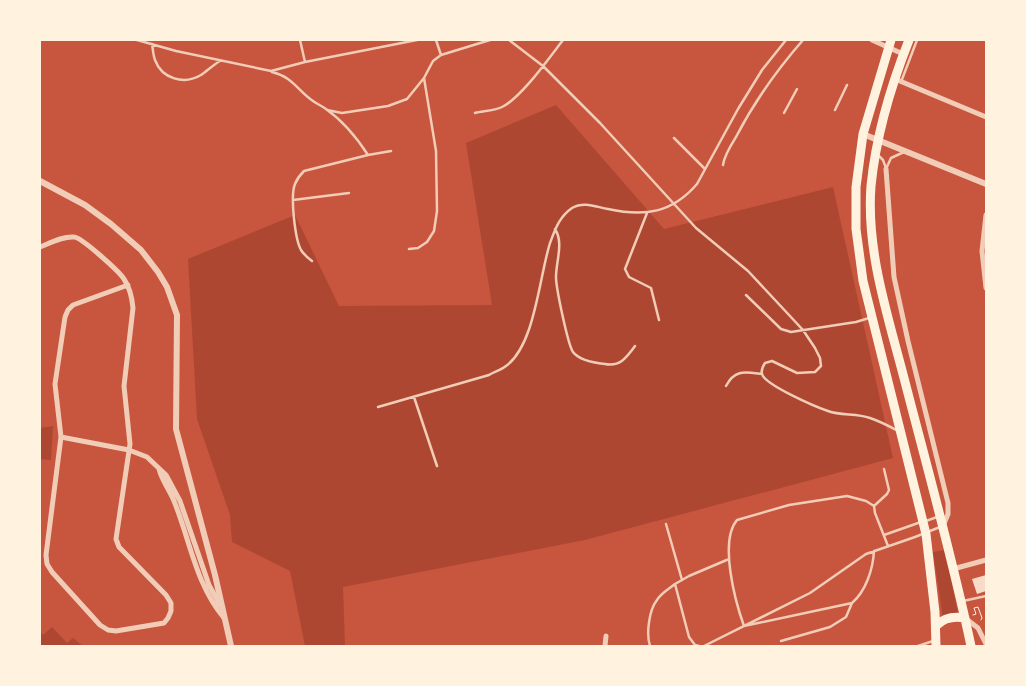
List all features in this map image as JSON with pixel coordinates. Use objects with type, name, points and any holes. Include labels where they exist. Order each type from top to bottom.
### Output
[{"type":"main road","points":[[908,40],[898,80],[882,118],[877,139],[871,187],[872,229],[878,276],[940,516],[971,646]]},
{"type":"main road","points":[[890,44],[863,134],[856,187],[856,229],[863,281],[926,534],[937,625],[936,643]]},
{"type":"main road","points":[[937,625],[944,619],[957,616],[965,618]]},
{"type":"street","points":[[872,40],[890,44],[903,54]]},
{"type":"street","points":[[898,80],[986,117]]},
{"type":"street","points":[[863,134],[986,184]]},
{"type":"street","points":[[886,169],[894,277],[948,503],[948,514],[942,526]]},
{"type":"street","points":[[40,181],[85,205],[112,224],[140,250],[158,272],[167,287],[177,315],[176,429],[231,646]]},
{"type":"street","points":[[986,214],[982,252],[986,288]]},
{"type":"street","points":[[40,247],[69,237],[76,237],[118,270],[128,285],[132,300],[133,308],[124,386],[129,450],[116,542],[122,551],[166,595],[171,607],[168,618],[159,624],[116,631],[103,628],[52,572],[46,561],[46,551],[62,438],[55,384],[67,311],[74,305],[128,285]]},
{"type":"street","points":[[62,438],[129,450],[149,459],[166,475],[180,501],[209,586],[223,610]]},
{"type":"street","points":[[159,469],[161,480],[173,499],[205,590],[215,609],[225,620]]},
{"type":"street","points":[[952,569],[986,560]]},
{"type":"street","points":[[965,618],[978,628],[986,644]]},
{"type":"street","points":[[605,646],[606,636]]},
{"type":"lane","points":[[137,40],[281,74],[293,81],[312,101],[327,110],[359,140],[368,155]]},
{"type":"lane","points":[[300,40],[304,62]]},
{"type":"lane","points":[[271,71],[304,62],[417,40]]},
{"type":"lane","points":[[436,40],[441,55]]},
{"type":"lane","points":[[327,110],[342,113],[388,106],[407,99],[424,78],[433,61],[441,55],[490,40]]},
{"type":"lane","points":[[509,40],[543,66],[600,123],[696,228],[748,271],[803,330],[820,358],[820,366],[815,372],[797,373],[772,361],[765,363],[762,368],[762,374],[767,382],[798,399],[830,412],[854,414],[869,418],[901,432]]},
{"type":"lane","points":[[474,113],[500,108],[511,101],[543,66],[563,40]]},
{"type":"lane","points":[[378,406],[489,375],[506,367],[518,354],[526,340],[544,261],[555,229],[563,216],[573,207],[587,204],[628,213],[647,213],[674,205],[688,194],[697,184],[762,70],[786,40]]},
{"type":"lane","points":[[723,165],[734,139],[757,98],[772,76],[803,40]]},
{"type":"lane","points":[[898,80],[917,40]]},
{"type":"lane","points":[[152,44],[158,66],[165,74],[175,80],[189,80],[201,75],[220,61]]},
{"type":"lane","points":[[408,249],[418,248],[427,242],[434,231],[437,211],[436,151],[424,78]]},
{"type":"lane","points":[[835,110],[847,85]]},
{"type":"lane","points":[[784,113],[797,89]]},
{"type":"lane","points":[[674,138],[704,169]]},
{"type":"lane","points":[[312,261],[300,249],[293,212],[294,186],[298,178],[304,171],[391,151]]},
{"type":"lane","points":[[886,169],[892,158],[901,153],[908,152]]},
{"type":"lane","points":[[876,154],[883,160],[886,169]]},
{"type":"lane","points":[[293,200],[349,193]]},
{"type":"lane","points":[[647,213],[625,269],[629,277],[651,288],[659,320]]},
{"type":"lane","points":[[555,229],[560,238],[556,277],[559,300],[572,351],[579,358],[615,364],[624,360],[635,346]]},
{"type":"lane","points":[[746,295],[781,329],[791,332],[856,322],[872,317]]},
{"type":"lane","points":[[726,386],[739,373],[762,374]]},
{"type":"lane","points":[[414,396],[437,466]]},
{"type":"lane","points":[[874,506],[889,490],[884,468]]},
{"type":"lane","points":[[744,626],[732,584],[729,559],[731,526],[737,520],[789,505],[847,496],[857,498],[874,506]]},
{"type":"lane","points":[[874,506],[875,514],[888,546]]},
{"type":"lane","points":[[884,534],[940,516]]},
{"type":"lane","points":[[666,524],[682,580]]},
{"type":"lane","points":[[704,646],[810,592],[866,554],[926,534],[942,526]]},
{"type":"lane","points":[[781,641],[830,627],[846,617],[852,603],[861,595],[874,560],[874,551]]},
{"type":"lane","points":[[650,646],[648,640],[652,613],[656,601],[675,584],[729,559]]},
{"type":"lane","points":[[675,584],[689,637],[695,646]]},
{"type":"lane","points":[[961,602],[986,596]]},
{"type":"lane","points":[[744,626],[852,603]]},
{"type":"lane","points":[[918,646],[936,643]]},
{"type":"path","points":[[976,614],[974,608],[978,607],[982,618]]},
{"type":"shaded area","points":[[556,105],[664,229],[833,187],[893,458],[585,540],[343,587],[345,646],[305,646],[290,571],[232,542],[230,515],[197,419],[188,259],[295,215],[339,306],[492,305],[466,143]]},
{"type":"shaded area","points":[[53,426],[51,460],[40,459],[40,428]]},
{"type":"shaded area","points":[[945,550],[958,614],[943,618],[933,552]]},
{"type":"shaded area","points":[[52,627],[67,643],[73,638],[83,646],[40,646],[40,631],[43,635]]},
{"type":"building","points":[[986,575],[986,591],[977,594],[972,579]]}]
